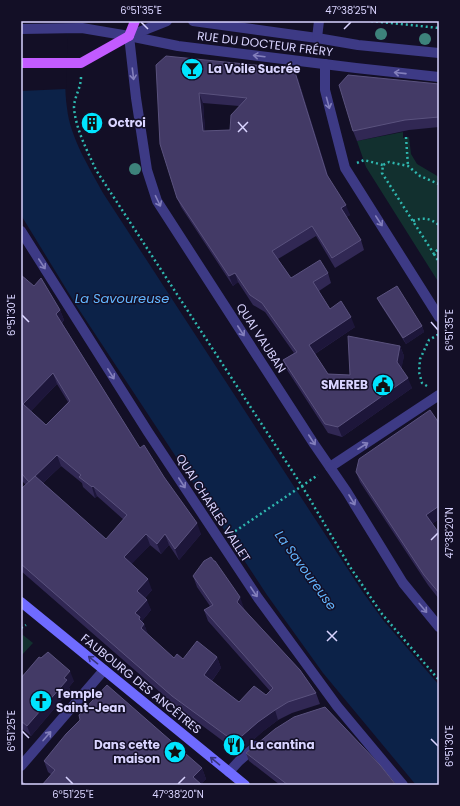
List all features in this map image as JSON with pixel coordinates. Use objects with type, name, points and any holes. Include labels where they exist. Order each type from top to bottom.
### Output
[{"type":"main road","name":"QUAI VAUBAN","points":[[128,21],[129,36]]},
{"type":"main road","name":"QUAI VAUBAN","points":[[129,36],[135,21]]},
{"type":"main road","points":[[21,63],[81,62],[129,36]]},
{"type":"main road","name":"FAUBOURG DES ANCÊTRES","points":[[21,602],[245,785]]},
{"type":"street","points":[[129,36],[167,21]]},
{"type":"street","name":"RUE DU DOCTEUR FRÉRY","points":[[193,21],[358,45],[439,54]]},
{"type":"street","points":[[317,38],[319,21]]},
{"type":"street","name":"RUE DU DOCTEUR FRÉRY","points":[[21,29],[82,28],[178,46],[439,77]]},
{"type":"street","name":"QUAI VAUBAN","points":[[129,36],[136,98],[147,170],[157,201],[347,492],[403,583],[439,627]]},
{"type":"street","points":[[325,64],[325,90],[345,168],[439,317]]},
{"type":"street","name":"QUAI CHARLES VALLET","points":[[21,231],[148,432],[258,598],[333,707],[404,785]]},
{"type":"street","points":[[330,467],[439,396]]},
{"type":"street","points":[[22,763],[104,670]]},
{"type":"street","points":[[229,772],[239,761],[265,739]]},
{"type":"path","points":[[371,21],[439,28]]},
{"type":"path","points":[[81,62],[81,81],[76,93],[74,107],[79,134],[96,170],[302,486],[350,567],[382,614],[439,680]]},
{"type":"path","points":[[406,137],[408,166]]},
{"type":"path","points":[[345,168],[364,160],[383,165],[390,162],[408,166],[420,176],[439,184]]},
{"type":"path","points":[[383,165],[382,173],[439,262]]},
{"type":"path","points":[[413,221],[419,218],[427,218],[434,220],[439,225]]},
{"type":"path","points":[[434,254],[439,248]]},
{"type":"path","points":[[428,386],[422,383],[419,372],[420,359],[429,340],[439,334]]},
{"type":"path","points":[[231,534],[330,467]]},
{"type":"green space","points":[[403,132],[403,138],[409,137],[411,154],[417,164],[439,177],[439,283],[366,167],[357,141]]},
{"type":"green space","points":[[23,635],[33,643],[21,656],[21,636]]},
{"type":"water","name":"La Savoureuse","points":[[21,21],[68,21],[65,87],[69,119],[81,152],[103,193],[362,591],[383,620],[439,685],[439,785],[416,785],[323,673],[267,595],[76,305],[21,215]]},
{"type":"pier","points":[[21,21],[68,21],[66,89],[21,91]]},
{"type":"building","points":[[166,56],[294,69],[327,175],[346,205],[341,208],[361,240],[332,258],[312,226],[272,251],[291,278],[320,260],[328,273],[313,282],[330,309],[341,301],[351,317],[309,345],[328,374],[350,375],[348,336],[400,346],[397,362],[408,378],[338,427],[325,424],[283,360],[297,352],[262,303],[250,295],[235,273],[229,276],[177,198],[160,144],[156,65]],"holes":[[[199,93],[247,98],[231,115],[230,130],[203,131]]]},
{"type":"building","points":[[348,75],[439,84],[439,117],[405,120],[353,131],[339,85]]},
{"type":"building","points":[[21,275],[34,286],[41,278],[60,310],[56,314],[140,448],[144,445],[164,477],[197,523],[175,549],[165,534],[157,544],[146,534],[124,557],[148,579],[137,591],[147,600],[135,613],[140,617],[139,619],[144,624],[141,628],[174,658],[177,654],[183,659],[197,641],[217,657],[204,675],[239,702],[254,686],[266,695],[273,688],[204,610],[213,605],[193,576],[204,561],[211,557],[240,597],[237,602],[300,670],[316,693],[288,702],[258,722],[235,742],[172,696],[21,564],[21,489],[29,482],[21,473]],"holes":[[[53,373],[70,401],[46,425],[23,404]],[[57,455],[81,475],[79,477],[92,487],[93,486],[127,515],[106,539],[35,476]]]},
{"type":"building","points":[[397,286],[422,326],[403,338],[377,298]]},
{"type":"building","points":[[430,410],[439,423],[439,506],[426,515],[439,533],[439,593],[424,575],[356,472],[359,459]]},
{"type":"building","name":"Temple Saint-Jean","points":[[48,652],[70,671],[64,678],[67,680],[27,726],[21,721],[21,678],[39,657],[41,658]]},
{"type":"building","points":[[107,685],[202,768],[193,777],[202,785],[42,785],[55,770],[44,761],[66,734],[80,720],[79,715]]},
{"type":"building","points":[[325,707],[380,765],[396,785],[288,785],[246,753],[275,729],[294,717]]},
{"type":"place","name":"La Voile Sucrée","points":[[192,69]]},
{"type":"place","name":"Octroi","points":[[92,123]]},
{"type":"place","name":"SMEREB","points":[[383,385]]},
{"type":"place","name":"Temple Saint-Jean","points":[[41,701]]},
{"type":"place","name":"La cantina","points":[[234,745]]},
{"type":"place","name":"Dans cette maison","points":[[175,752]]}]
